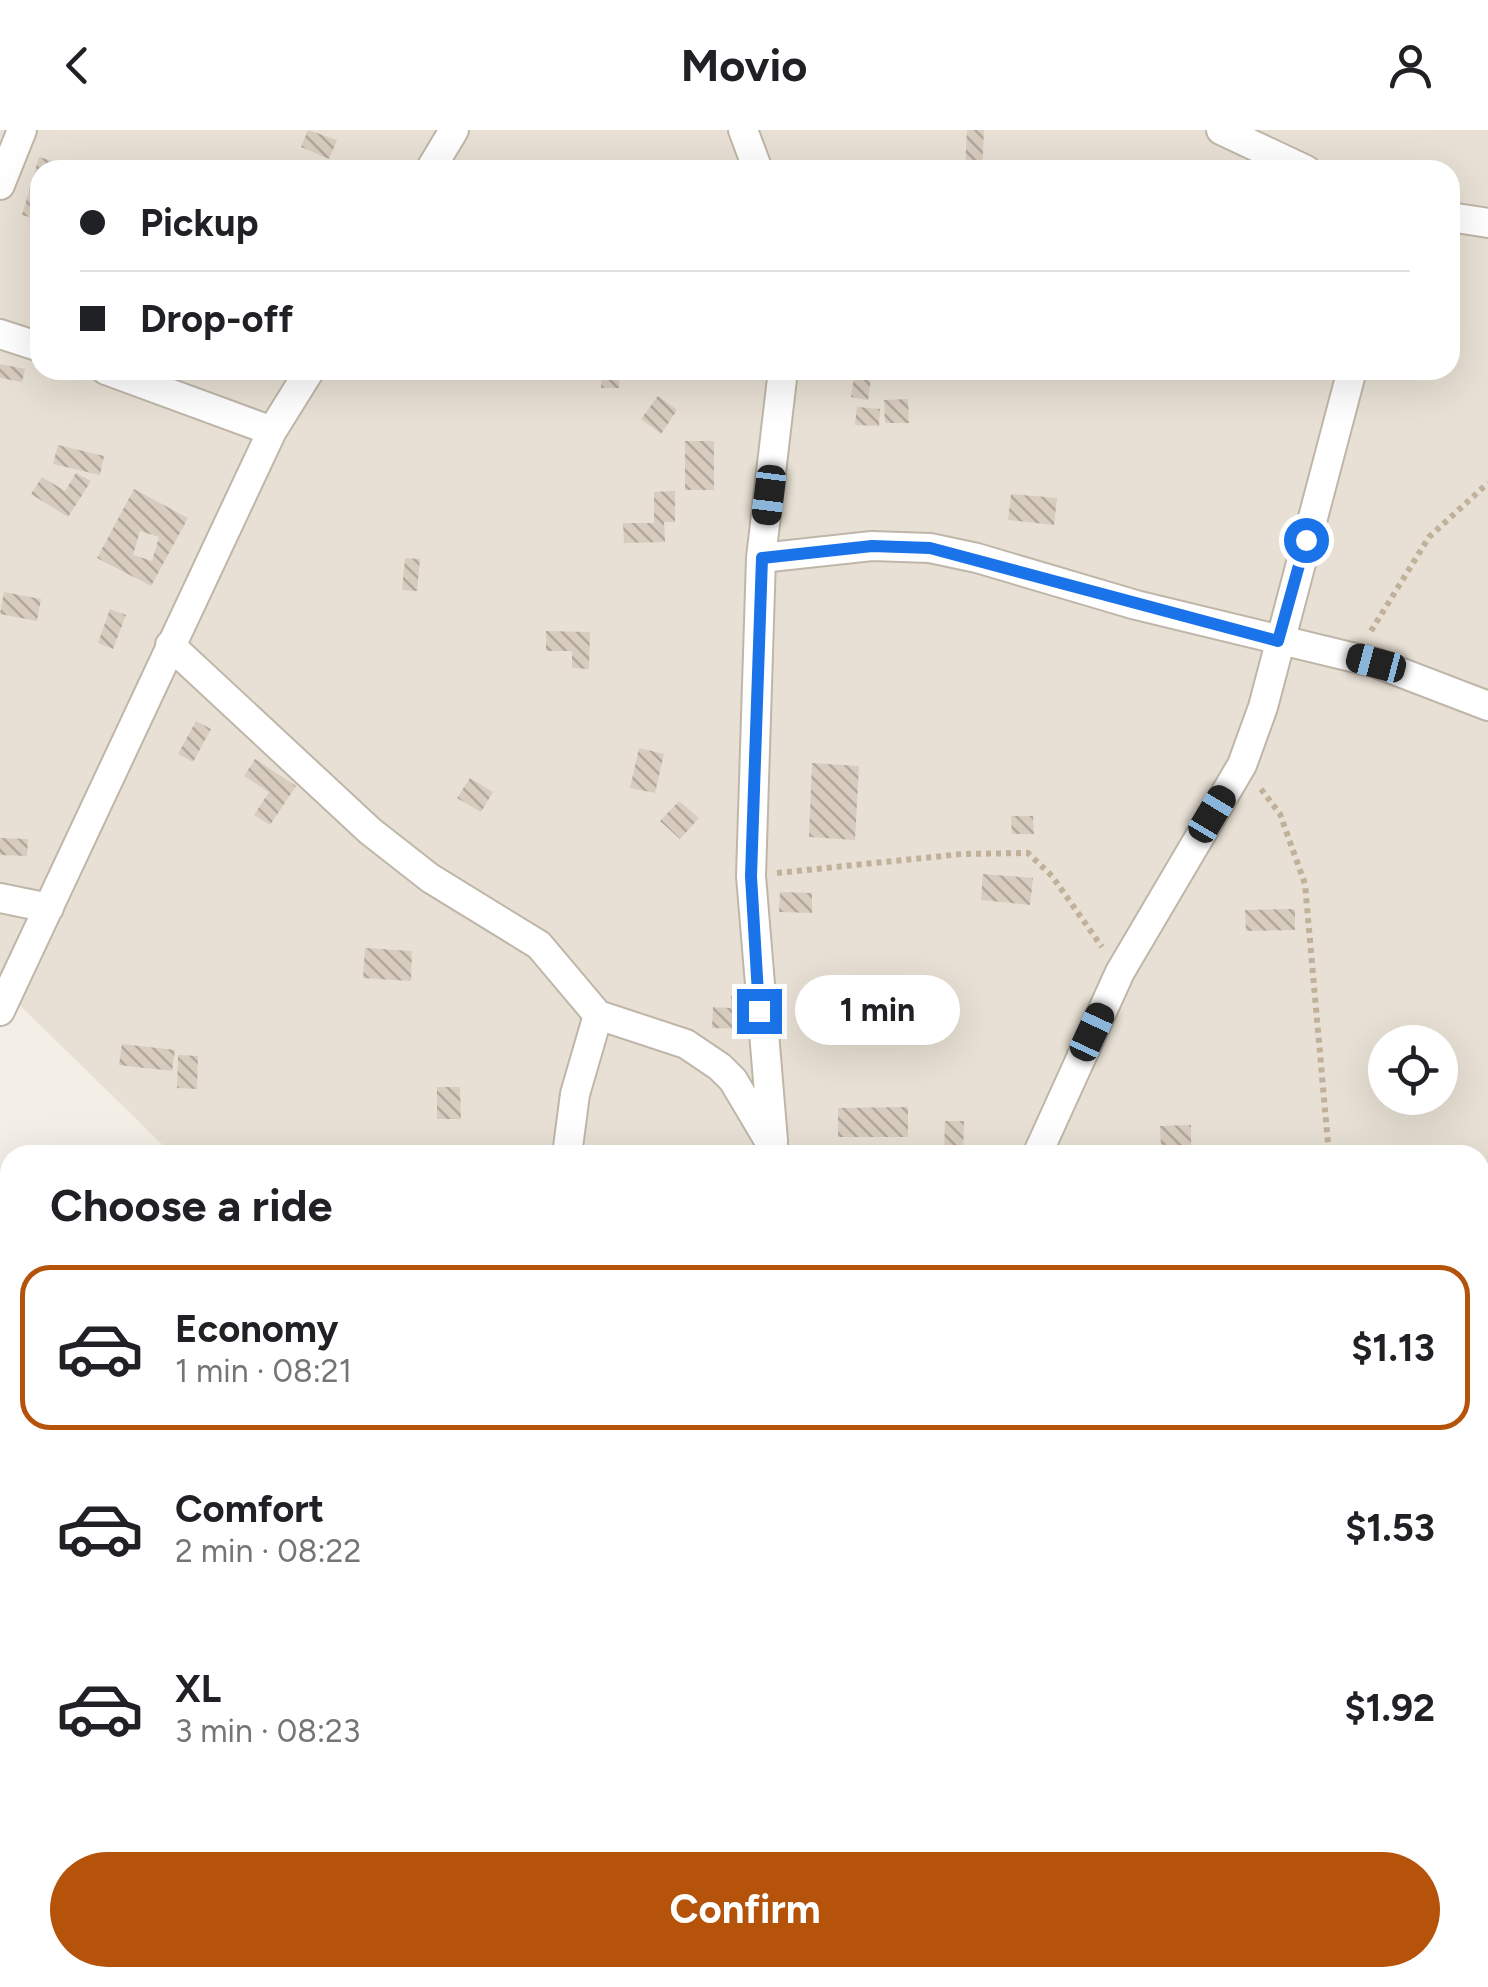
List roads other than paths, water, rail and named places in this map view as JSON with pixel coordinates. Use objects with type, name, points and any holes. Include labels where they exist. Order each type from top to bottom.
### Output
[{"type":"street","points":[[0,185],[22,130]]},
{"type":"street","points":[[436,160],[454,130]]},
{"type":"street","points":[[743,130],[754,160]]},
{"type":"street","points":[[1221,130],[1285,160]]},
{"type":"street","points":[[1460,219],[1488,223]]},
{"type":"street","points":[[0,334],[30,344]]},
{"type":"street","points":[[133,380],[272,431]]},
{"type":"street","points":[[0,1012],[272,431],[304,380]]},
{"type":"street","points":[[774,1145],[751,876],[762,558],[782,380]]},
{"type":"street","points":[[1042,1145],[1120,972],[1242,765],[1263,706],[1349,380]]},
{"type":"street","points":[[762,558],[872,546],[930,548],[1278,641],[1330,650],[1488,706]]},
{"type":"street","points":[[170,645],[370,831],[430,878],[539,945],[598,1015],[706,1055],[734,1080],[771,1145]]},
{"type":"street","points":[[0,898],[49,908]]},
{"type":"street","points":[[568,1145],[576,1094],[598,1015]]}]
